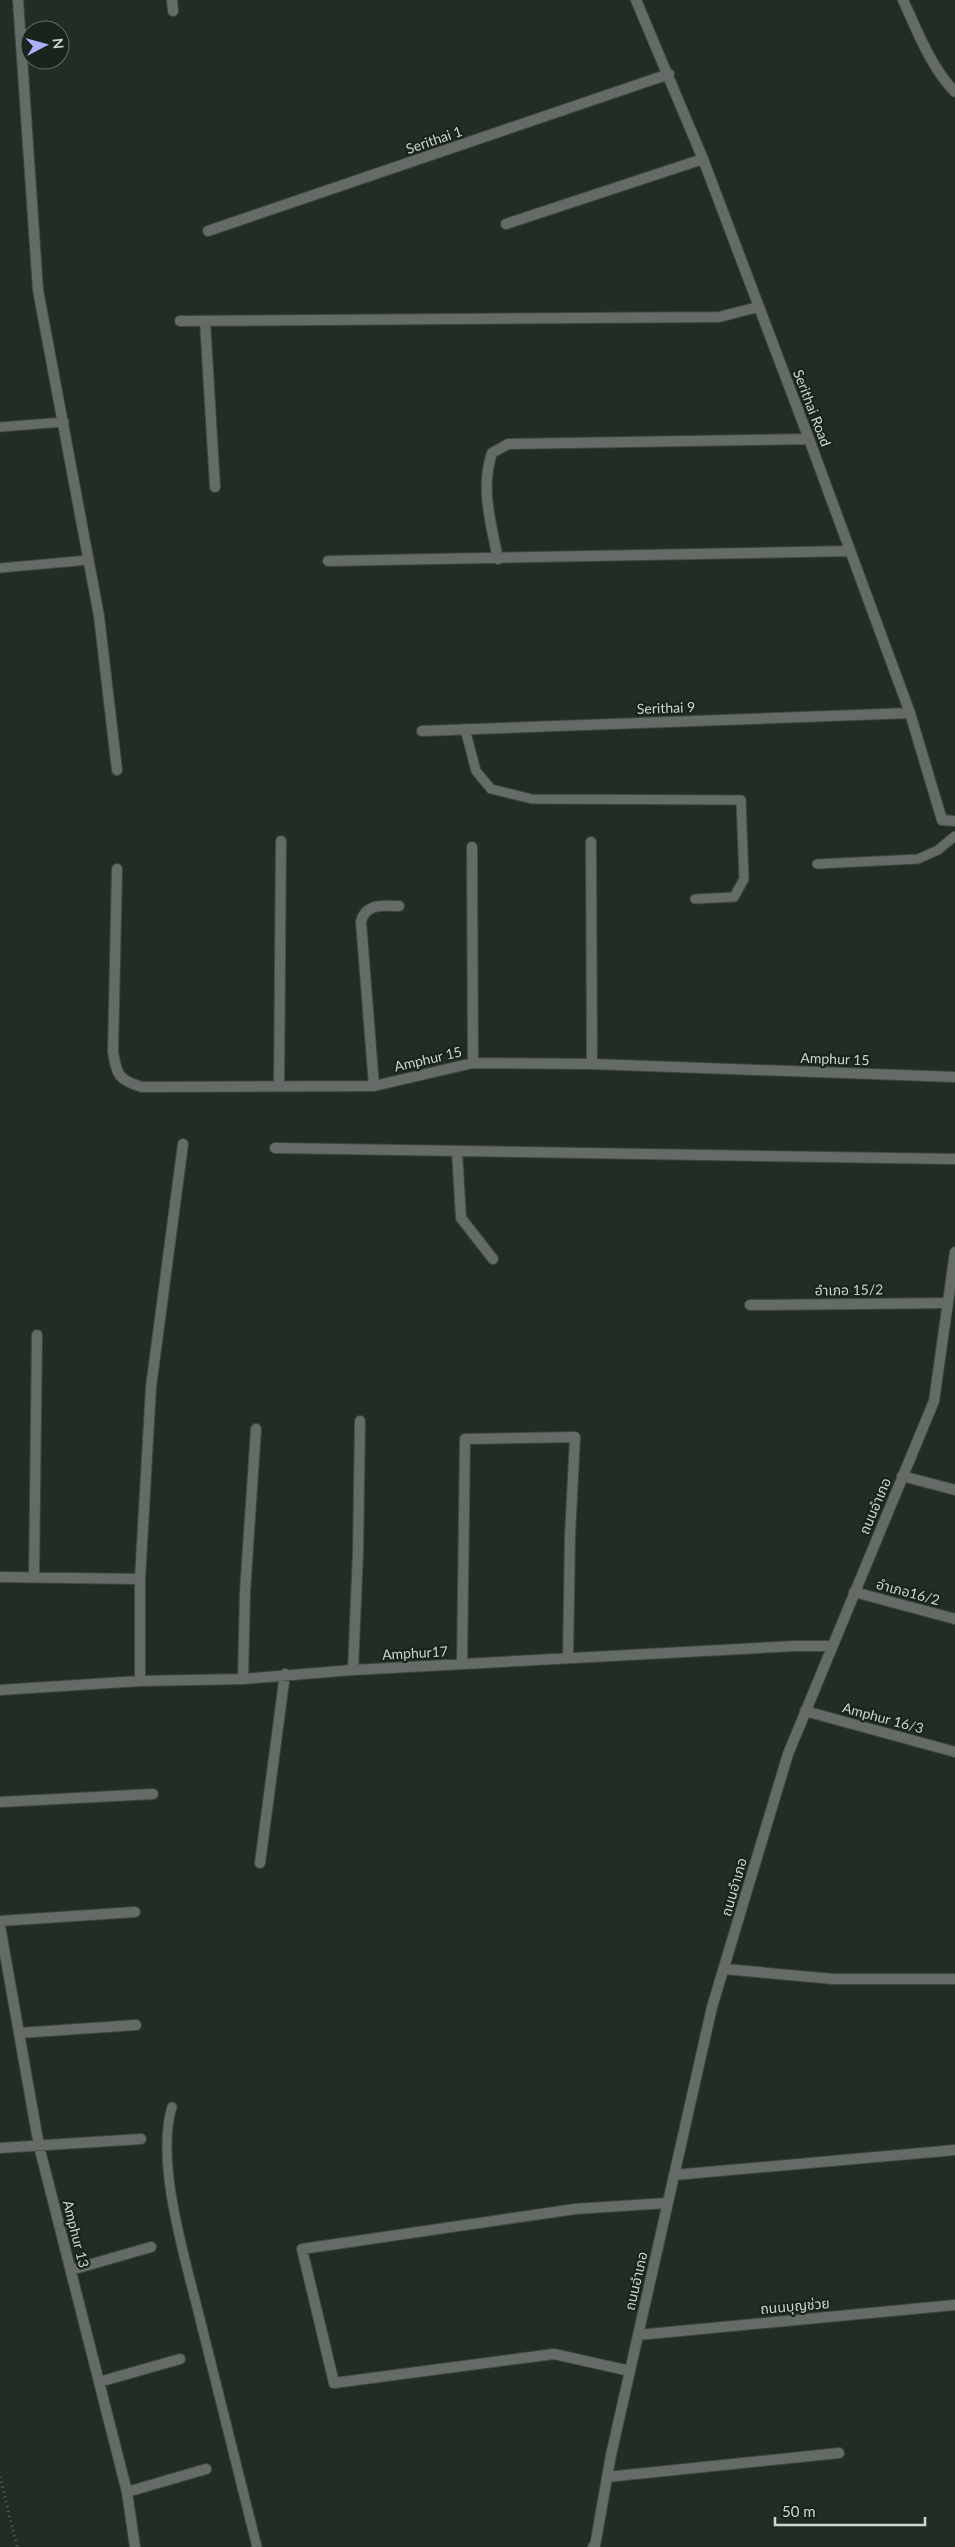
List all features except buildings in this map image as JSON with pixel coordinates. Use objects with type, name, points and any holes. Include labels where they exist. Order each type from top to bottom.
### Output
[{"type":"street","points":[[18,0],[38,290],[99,616],[117,770]]},
{"type":"street","points":[[172,0],[173,11]]},
{"type":"street","name":"Serithai Road","points":[[636,0],[669,74],[703,159],[809,438],[910,713],[942,820],[955,822]]},
{"type":"street","points":[[903,0],[921,40],[946,83],[955,92]]},
{"type":"street","name":"Serithai 1","points":[[208,231],[669,74]]},
{"type":"street","points":[[506,224],[703,159]]},
{"type":"street","points":[[180,321],[719,318],[758,307]]},
{"type":"street","points":[[206,321],[215,488]]},
{"type":"street","points":[[498,559],[486,491],[486,470],[492,453],[508,444],[809,438]]},
{"type":"street","points":[[328,561],[849,551]]},
{"type":"street","name":"Serithai 9","points":[[422,730],[910,713]]},
{"type":"street","points":[[278,1086],[281,841]]},
{"type":"street","points":[[591,842],[592,1064]]},
{"type":"street","points":[[472,847],[473,1063]]},
{"type":"street","name":"Amphur 15","points":[[117,869],[113,1052],[116,1072],[125,1082],[142,1087],[374,1086],[473,1063],[592,1064],[955,1077]]},
{"type":"street","points":[[374,1086],[361,922],[363,913],[369,908],[399,906]]},
{"type":"street","points":[[140,1681],[140,1579],[152,1387],[183,1144]]},
{"type":"street","points":[[275,1148],[955,1159]]},
{"type":"street","points":[[458,1151],[461,1218],[493,1259]]},
{"type":"street","name":"ถนนอำเภอ","points":[[593,2547],[595,2546],[607,2477],[630,2371],[712,2007],[788,1754],[934,1400],[955,1252]]},
{"type":"street","name":"อำเภอ 15/2","points":[[750,1305],[948,1303]]},
{"type":"street","points":[[34,1577],[37,1335]]},
{"type":"street","points":[[353,1670],[358,1552],[360,1421]]},
{"type":"street","points":[[243,1679],[245,1592],[256,1429]]},
{"type":"street","points":[[462,1664],[466,1439],[575,1437],[570,1536],[568,1658]]},
{"type":"street","points":[[902,1476],[955,1490]]},
{"type":"street","points":[[0,1577],[140,1579]]},
{"type":"street","name":"อำเภอ16/2","points":[[854,1592],[955,1619]]},
{"type":"street","name":"Amphur17","points":[[0,1690],[140,1681],[243,1679],[285,1674],[568,1658],[796,1646],[832,1646]]},
{"type":"street","points":[[260,1863],[285,1674]]},
{"type":"street","name":"Amphur 16/3","points":[[805,1712],[955,1752]]},
{"type":"street","points":[[0,1802],[152,1794]]},
{"type":"street","points":[[0,1921],[135,1912]]},
{"type":"street","name":"Amphur 13","points":[[0,1926],[40,2146],[127,2492],[135,2547]]},
{"type":"street","points":[[724,1968],[833,1979],[955,1979]]},
{"type":"street","points":[[19,2033],[136,2025]]},
{"type":"street","points":[[0,2148],[141,2139]]},
{"type":"street","points":[[674,2175],[955,2150]]},
{"type":"street","points":[[630,2371],[554,2354],[334,2383],[302,2249],[575,2209],[668,2203]]},
{"type":"street","points":[[71,2270],[151,2247]]},
{"type":"street","name":"ถนนบุญช่วย","points":[[638,2335],[955,2304]]},
{"type":"street","points":[[99,2382],[180,2359]]},
{"type":"street","points":[[607,2477],[840,2453]]},
{"type":"street","points":[[127,2492],[206,2469]]},
{"type":"lane","points":[[0,427],[64,422]]},
{"type":"lane","points":[[0,568],[89,560]]},
{"type":"lane","points":[[465,729],[476,771],[491,789],[532,799],[742,800],[744,879],[734,897],[695,899]]},
{"type":"lane","points":[[817,864],[918,859],[938,850],[955,836]]},
{"type":"lane","points":[[172,2106],[166,2125],[165,2145],[182,2247],[257,2547]]},
{"type":"path","points":[[0,2477],[16,2547]]}]
